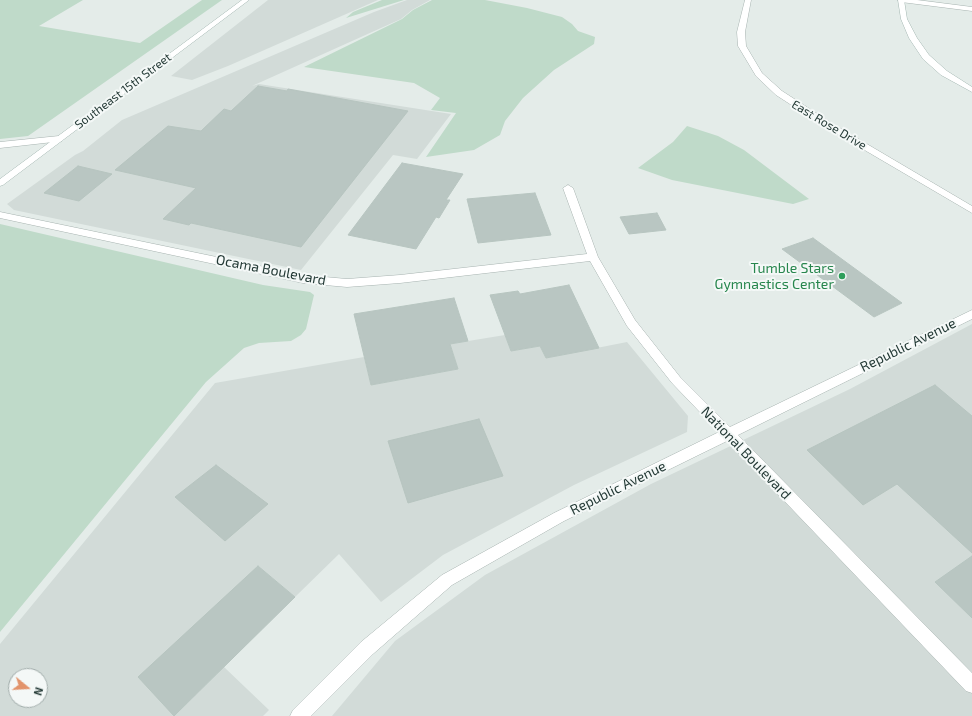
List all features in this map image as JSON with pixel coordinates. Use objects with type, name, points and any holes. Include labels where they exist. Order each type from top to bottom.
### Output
[{"type":"street","name":"Southeast 15th Street","points":[[0,183],[246,0]]},
{"type":"street","name":"East Rose Drive","points":[[748,0],[741,32],[742,46],[759,74],[779,93],[816,118],[972,210]]},
{"type":"street","points":[[972,9],[901,0],[904,19],[913,38],[926,57],[944,73],[972,90]]},
{"type":"street","points":[[0,145],[59,139]]},
{"type":"street","name":"National Boulevard","points":[[568,188],[594,257],[631,323],[676,380],[972,685]]},
{"type":"street","name":"Ocama Boulevard","points":[[0,215],[303,279],[347,283],[407,278],[594,257]]},
{"type":"street","name":"Republic Avenue","points":[[300,716],[367,648],[447,580],[559,516],[691,453],[727,433],[972,314]]},
{"type":"shaded area","points":[[268,0],[378,0],[228,66],[192,80],[171,76]]},
{"type":"shaded area","points":[[407,0],[430,0],[412,10],[401,19],[252,86],[259,84],[451,114],[417,159],[393,155],[301,270],[14,210],[7,204],[75,155],[83,151],[122,120],[374,12]]},
{"type":"shaded area","points":[[972,324],[972,716],[332,716],[395,641],[485,575],[651,484],[850,389]]},
{"type":"shaded area","points":[[505,335],[511,351],[540,346],[546,358],[627,342],[688,416],[687,432],[574,485],[443,555],[381,602],[339,554],[295,597],[258,566],[174,716],[0,716],[0,644],[215,383],[364,357],[371,385],[458,369],[450,344]]},
{"type":"shaded area","points":[[224,667],[269,710],[263,716],[174,716]]},
{"type":"green space","points":[[0,0],[83,0],[39,26],[140,43],[202,0],[222,0],[28,136],[0,139]]},
{"type":"green space","points":[[382,0],[404,0],[346,18],[353,12]]},
{"type":"green space","points":[[432,0],[485,0],[527,8],[562,17],[572,24],[578,31],[595,37],[594,44],[554,70],[523,98],[505,121],[500,135],[474,150],[426,157],[456,113],[431,110],[440,98],[414,83],[304,67],[402,19],[413,10]]},
{"type":"green space","points":[[687,126],[718,136],[744,150],[809,199],[793,204],[672,180],[638,168],[673,142]]},
{"type":"green space","points":[[0,224],[263,285],[310,292],[314,295],[306,329],[301,335],[291,341],[259,343],[244,348],[206,382],[0,632]]},
{"type":"building","points":[[258,86],[287,91],[288,89],[408,111],[301,247],[191,223],[189,225],[163,219],[196,188],[115,170],[168,126],[201,131],[224,109],[231,111]]},
{"type":"building","points":[[402,163],[463,174],[446,200],[450,200],[439,218],[436,217],[416,249],[348,235]]},
{"type":"building","points":[[78,166],[112,174],[79,201],[44,193]]},
{"type":"building","points":[[535,193],[551,235],[478,243],[467,199]]},
{"type":"building","points":[[657,213],[666,230],[629,234],[620,217]]},
{"type":"building","name":"Tumble Stars Gymnastics Center","points":[[813,238],[902,303],[874,317],[782,249]]},
{"type":"building","points":[[569,285],[599,348],[546,358],[540,346],[511,351],[490,295],[518,291],[520,294]]},
{"type":"building","points":[[454,298],[468,341],[450,344],[458,369],[371,385],[354,314]]},
{"type":"building","points":[[935,385],[972,416],[972,553],[897,484],[863,505],[807,450]]},
{"type":"building","points":[[479,419],[503,476],[408,503],[388,441]]},
{"type":"building","points":[[216,465],[268,504],[225,541],[175,497]]},
{"type":"building","points":[[972,556],[972,618],[935,582]]},
{"type":"building","points":[[258,566],[295,597],[174,716],[138,677]]},
{"type":"place","name":"Tumble Stars Gymnastics Center","points":[[842,276]]}]
